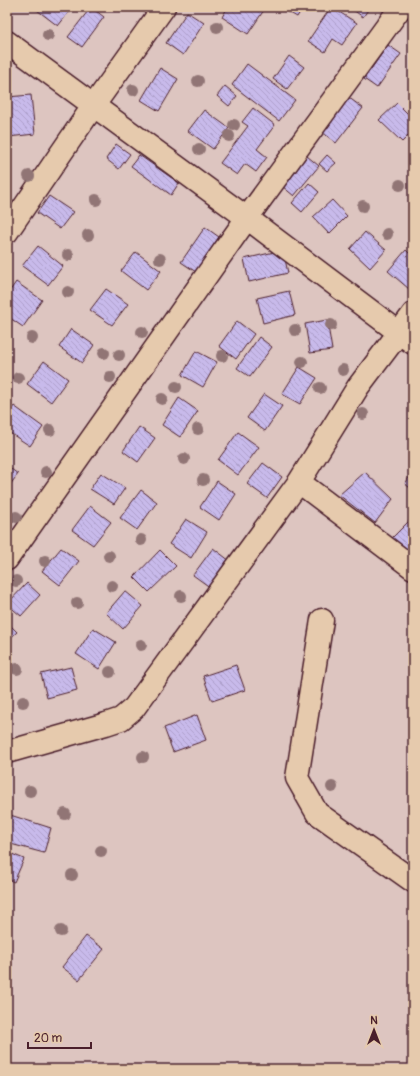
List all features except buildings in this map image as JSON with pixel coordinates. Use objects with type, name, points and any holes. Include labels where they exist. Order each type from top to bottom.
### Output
[{"type":"street","points":[[7,232],[94,105],[164,7]]},
{"type":"street","points":[[7,559],[247,218],[400,7]]},
{"type":"street","points":[[7,42],[406,337]]},
{"type":"street","points":[[7,752],[121,719],[134,708],[299,482],[358,387],[406,337],[413,314]]},
{"type":"street","points":[[299,482],[413,568]]},
{"type":"street","points":[[322,620],[297,778],[317,812],[413,881]]}]
